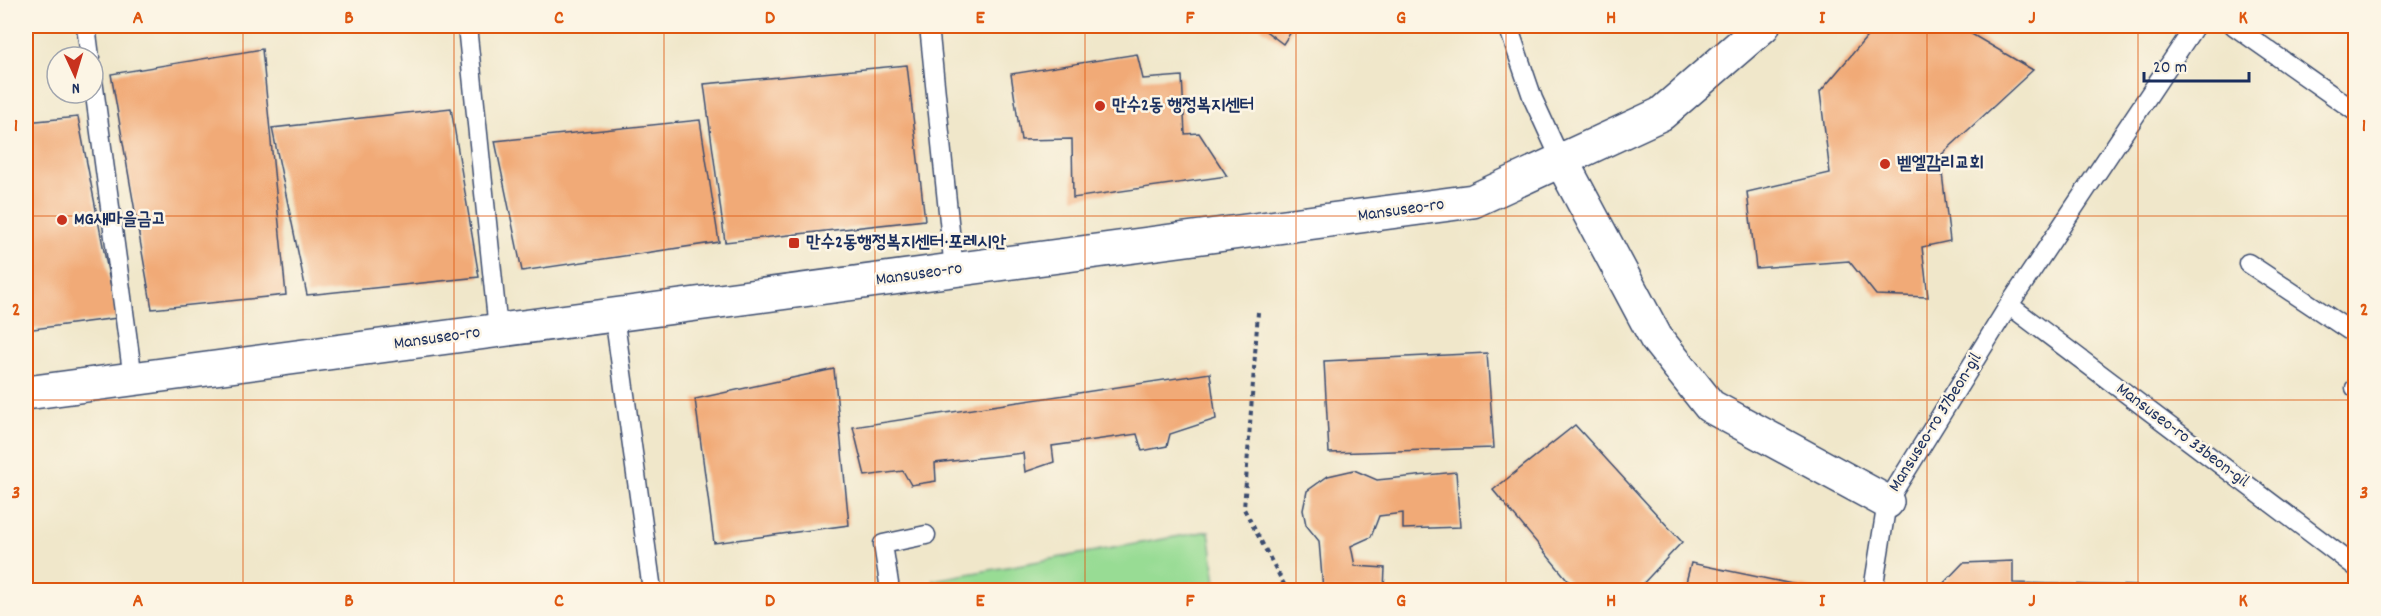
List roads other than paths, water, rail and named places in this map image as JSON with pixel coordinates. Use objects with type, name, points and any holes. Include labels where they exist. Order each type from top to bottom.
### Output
[{"type":"street","name":"Mansuseo-ro","points":[[26,393],[1473,201],[1661,114],[1763,26]]},
{"type":"street","name":"Mansuseo-ro 37beon-gil","points":[[1561,160],[1656,338],[1710,406],[1887,502]]},
{"type":"lane","points":[[86,26],[88,45]]},
{"type":"lane","points":[[466,26],[498,330]]},
{"type":"lane","points":[[929,26],[954,270]]},
{"type":"lane","points":[[1508,26],[1533,99],[1561,160]]},
{"type":"lane","name":"Mansuseo-ro 37beon-gil","points":[[1887,502],[2009,305],[2195,26]]},
{"type":"lane","points":[[2234,26],[2355,112]]},
{"type":"lane","points":[[96,105],[133,379]]},
{"type":"lane","points":[[2248,263],[2355,335]]},
{"type":"lane","name":"Mansuseo-ro 33beon-gil","points":[[2009,305],[2355,567]]},
{"type":"lane","points":[[614,315],[651,591]]},
{"type":"lane","points":[[1873,591],[1887,502]]},
{"type":"lane","points":[[890,591],[883,544],[926,535]]},
{"type":"place","name":"만수2동 행정복지센터","points":[[1100,106]]},
{"type":"place","name":"벧엘감리교회","points":[[1885,164]]},
{"type":"place","name":"MG새마을금고","points":[[62,220]]},
{"type":"place","name":"만수2동행정복지센터·포레시안","points":[[794,243]]}]
